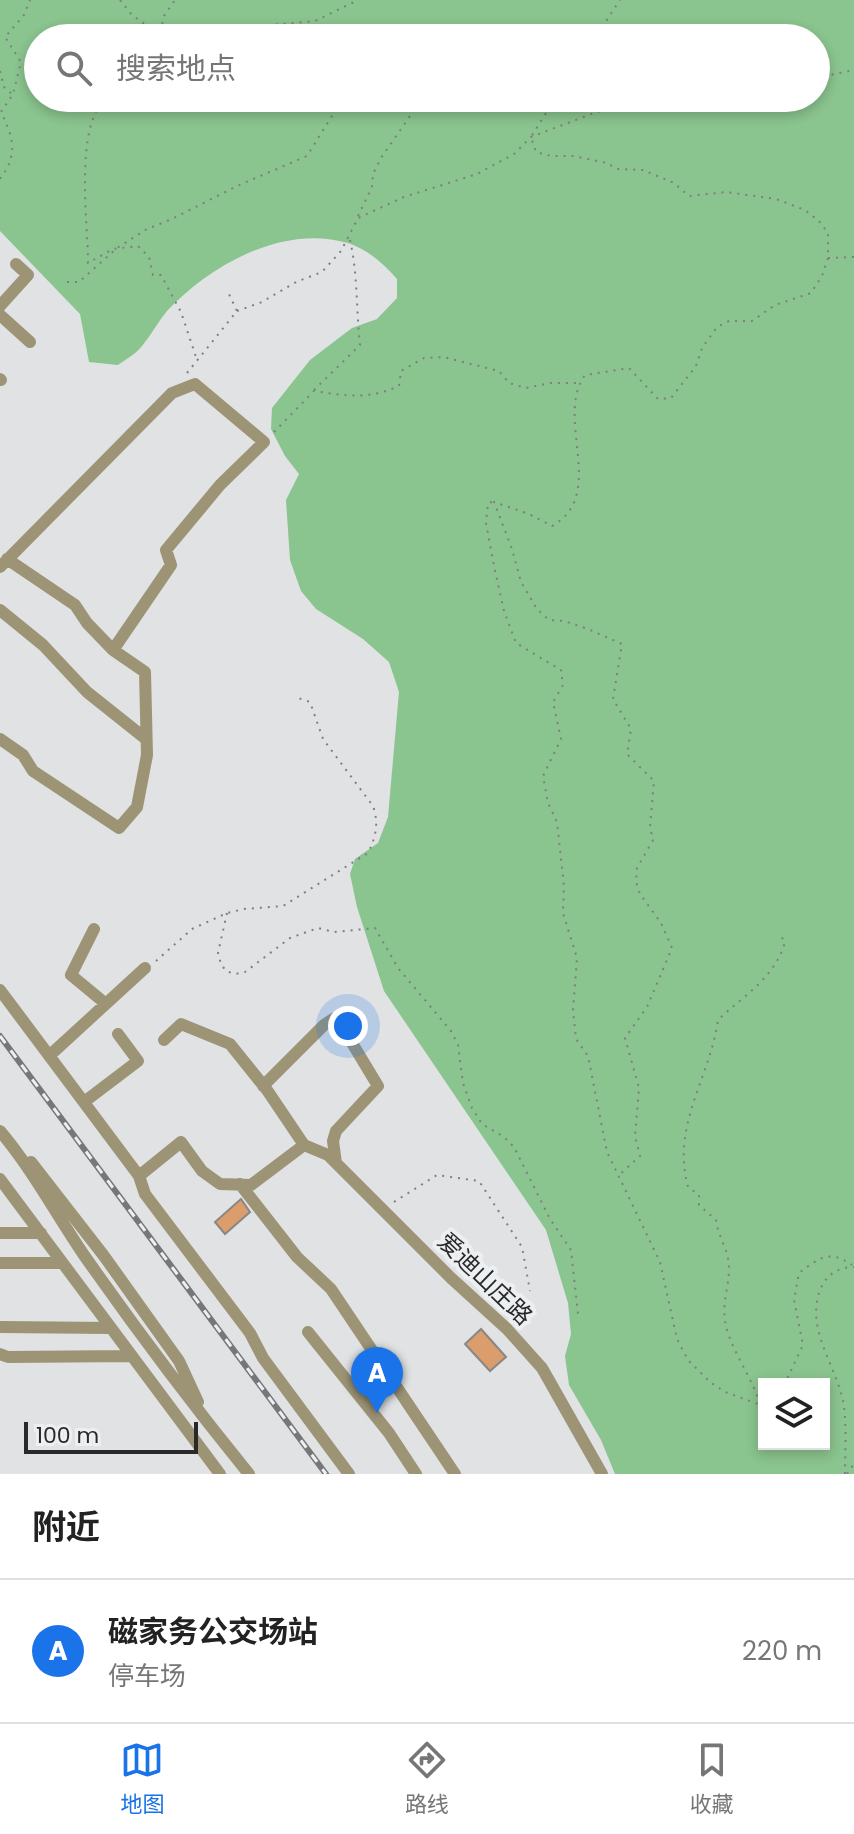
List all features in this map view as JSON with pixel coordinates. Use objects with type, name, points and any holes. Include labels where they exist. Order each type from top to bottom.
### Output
[{"type":"street","points":[[0,306],[28,275],[16,264]]},
{"type":"street","points":[[0,315],[30,342]]},
{"type":"street","points":[[0,739],[23,755],[33,771],[119,828],[137,807],[147,755],[145,672],[113,650],[87,623],[75,605],[4,563],[172,393],[195,384],[264,442],[220,485],[166,550],[171,565],[113,650]]},
{"type":"street","points":[[0,610],[43,645],[87,692],[146,739]]},
{"type":"street","points":[[94,929],[71,975],[106,1004]]},
{"type":"street","points":[[49,1056],[145,968]]},
{"type":"street","points":[[0,990],[139,1176],[145,1194],[250,1333],[263,1358],[349,1474]]},
{"type":"street","points":[[263,1086],[324,1025],[333,1019],[343,1028],[378,1086],[336,1131],[333,1141],[336,1163]]},
{"type":"street","points":[[139,1176],[181,1142],[202,1171],[220,1184],[251,1185],[304,1145],[230,1044],[181,1024],[164,1040]]},
{"type":"street","points":[[84,1102],[138,1061],[118,1034]]},
{"type":"street","points":[[0,1131],[18,1152],[112,1296],[249,1474]]},
{"type":"street","name":"爱迪山庄路","points":[[304,1145],[328,1155],[451,1278],[507,1329],[542,1368],[602,1474]]},
{"type":"street","points":[[0,1179],[220,1474]]},
{"type":"street","points":[[240,1184],[297,1257],[331,1289],[455,1474]]},
{"type":"street","points":[[0,1200],[15,1199]]},
{"type":"street","points":[[0,1233],[41,1233]]},
{"type":"street","points":[[0,1263],[62,1263]]},
{"type":"street","points":[[0,1327],[111,1328]]},
{"type":"street","points":[[308,1332],[389,1433],[416,1474]]},
{"type":"street","points":[[0,1354],[8,1357],[132,1356]]},
{"type":"path","points":[[0,179],[12,158],[13,136],[1,112],[13,94],[21,62],[5,37],[24,15],[30,0]]},
{"type":"path","points":[[120,0],[132,15],[145,24]]},
{"type":"path","points":[[162,24],[175,0]]},
{"type":"path","points":[[282,24],[315,21],[358,0]]},
{"type":"path","points":[[604,24],[620,0]]},
{"type":"path","points":[[830,75],[854,70]]},
{"type":"path","points":[[0,71],[4,87],[13,94]]},
{"type":"path","points":[[96,112],[87,149],[88,263],[147,229],[307,156],[334,112]]},
{"type":"path","points":[[172,393],[237,311],[322,272],[341,251],[372,187],[373,174],[410,116],[408,112]]},
{"type":"path","points":[[358,218],[404,197],[477,174],[514,154],[531,137],[546,112]]},
{"type":"path","points":[[531,137],[597,112]]},
{"type":"path","points":[[531,137],[536,152],[607,163],[617,169],[643,170],[674,183],[689,196],[726,192],[776,199],[805,210],[828,233],[828,258],[822,276],[811,293],[775,305],[752,321],[729,321],[717,327],[702,348],[696,366],[671,398],[658,399],[629,368],[585,375],[579,383],[576,409],[577,499],[566,519],[552,526],[494,502],[488,503],[486,523],[504,611],[516,643],[561,670],[563,685],[553,702],[561,739],[543,776],[548,803],[557,822],[564,886],[563,913],[577,958],[573,1010],[576,1039],[588,1056],[604,1124],[607,1152],[660,1262],[677,1339],[688,1360],[725,1392],[758,1403]]},
{"type":"path","points":[[264,442],[360,345],[354,255],[349,235]]},
{"type":"path","points":[[67,282],[79,282],[117,248],[138,246],[149,257],[153,275],[161,275],[181,312],[197,360]]},
{"type":"path","points":[[828,258],[854,257]]},
{"type":"path","points":[[228,292],[237,311]]},
{"type":"path","points":[[314,391],[357,397],[379,395],[399,386],[401,371],[424,358],[443,357],[499,371],[509,383],[526,388],[550,383],[579,383]]},
{"type":"path","points":[[494,502],[521,582],[537,609],[549,620],[564,621],[622,644],[613,699],[631,729],[627,754],[654,781],[650,827],[653,840],[637,868],[636,882],[672,948],[647,1007],[625,1038],[639,1088],[635,1136],[640,1156],[619,1175]]},
{"type":"path","points":[[145,968],[192,929],[227,913],[255,907],[283,906],[368,853],[374,841],[377,818],[373,806],[323,739],[310,702],[295,697]]},
{"type":"path","points":[[227,913],[218,953],[226,971],[235,974],[245,972],[290,938],[318,928],[334,932],[375,928],[398,968],[451,1031],[458,1045],[463,1083],[472,1108],[482,1124],[514,1147],[550,1219],[571,1250],[578,1314]]},
{"type":"path","points":[[758,1394],[727,1328],[723,1303],[729,1271],[728,1253],[718,1233],[716,1220],[699,1205],[699,1195],[688,1187],[685,1128],[700,1077],[716,1038],[718,1020],[754,990],[771,971],[785,942],[779,933]]},
{"type":"path","points":[[383,1209],[437,1175],[479,1181],[522,1247],[530,1291]]},
{"type":"path","points":[[787,1378],[803,1345],[794,1300],[799,1273],[821,1257],[840,1256],[854,1266]]},
{"type":"path","points":[[846,1474],[842,1400],[817,1324],[817,1314],[818,1292],[828,1275],[840,1267],[854,1266]]},
{"type":"path","points":[[846,1474],[854,1464]]},
{"type":"green space","points":[[0,0],[854,0],[854,1474],[615,1474],[601,1440],[569,1385],[565,1356],[571,1334],[568,1303],[546,1230],[384,991],[357,907],[350,874],[355,859],[378,843],[388,817],[399,692],[389,662],[363,639],[316,609],[301,591],[290,560],[286,500],[299,474],[271,429],[272,408],[310,360],[352,328],[377,319],[397,298],[397,279],[375,258],[348,243],[298,239],[274,244],[226,264],[204,278],[167,311],[140,349],[118,365],[89,362],[80,314],[0,231]]},
{"type":"building","points":[[241,1199],[250,1212],[225,1234],[215,1222]]},
{"type":"building","points":[[481,1329],[506,1357],[490,1371],[465,1344]]},
{"type":"railway","points":[[0,1036],[326,1474]]},
{"type":"place","name":"磁家务公交场站","points":[[377,1413]]}]
